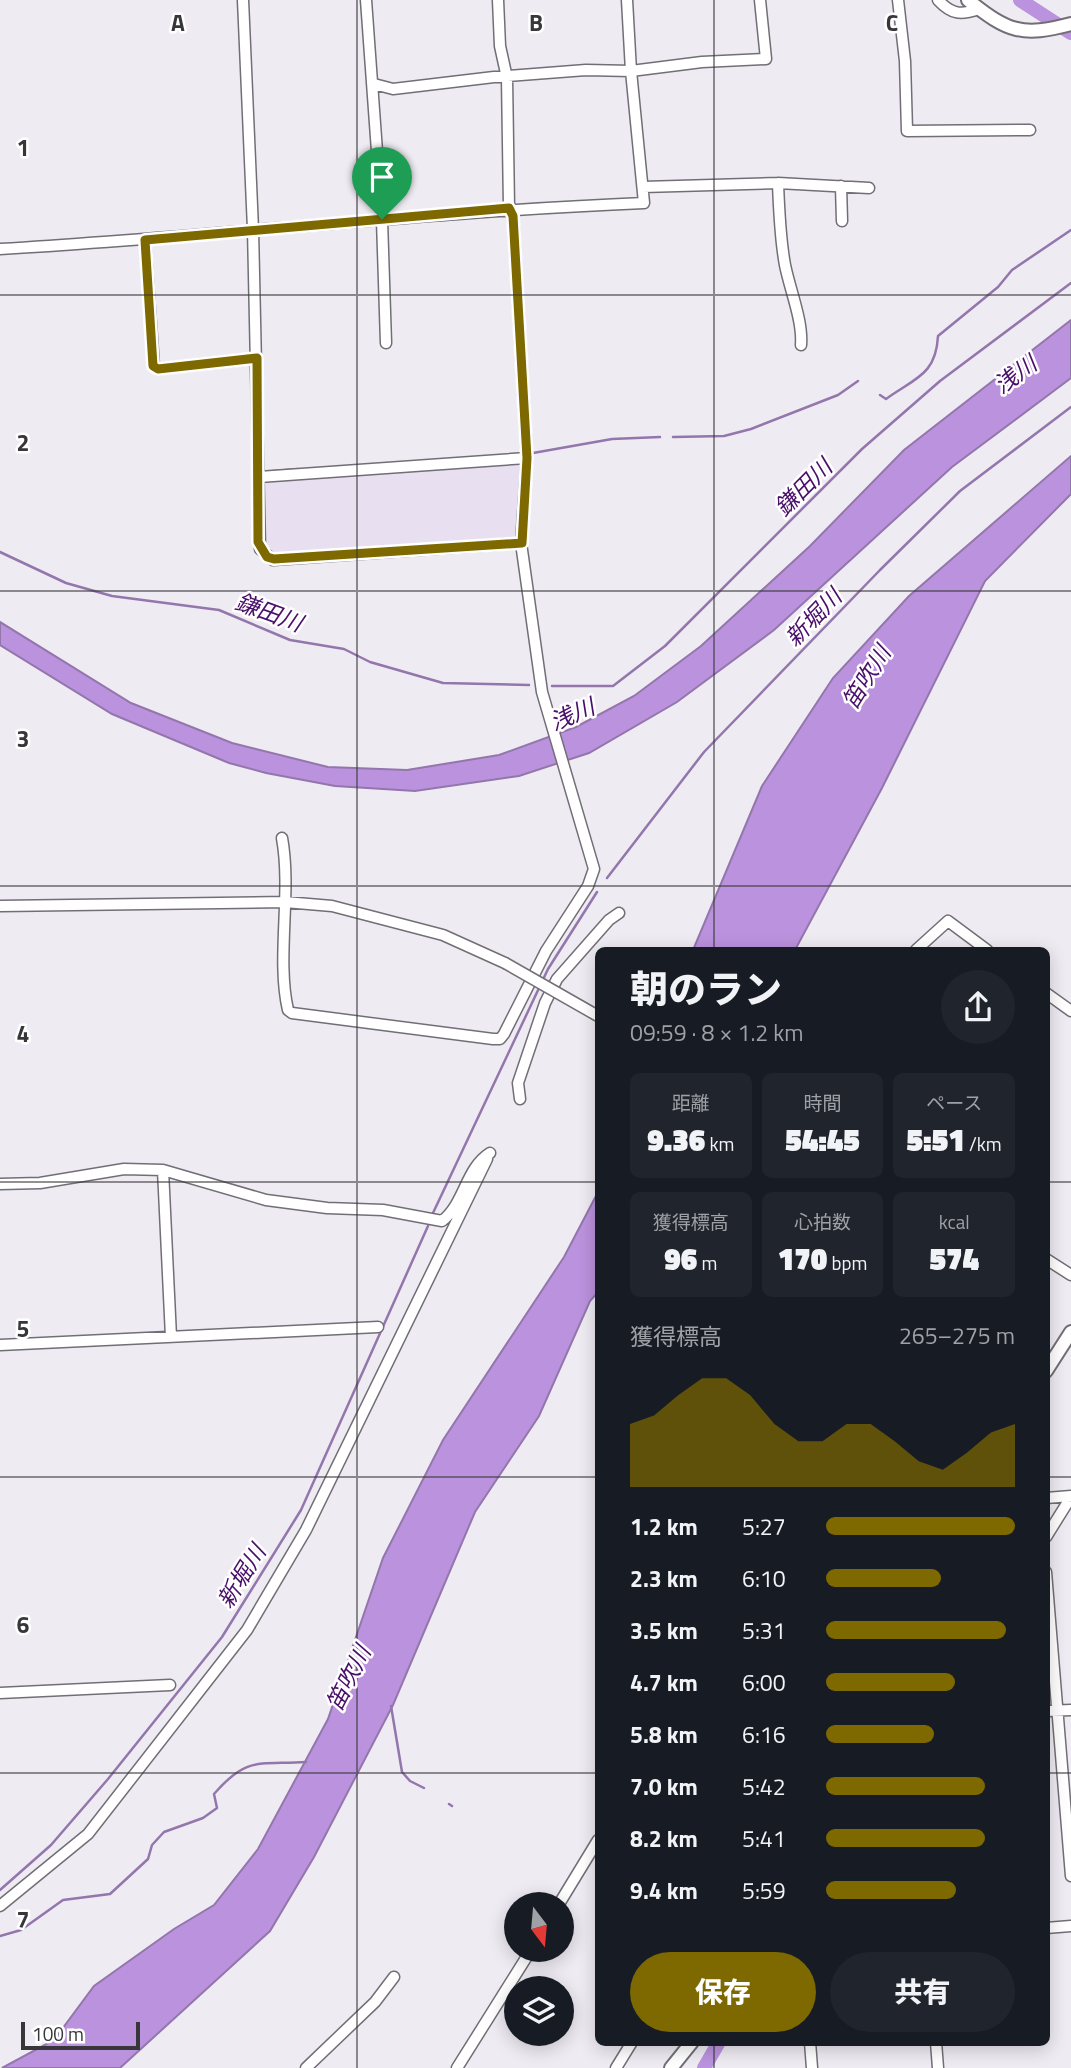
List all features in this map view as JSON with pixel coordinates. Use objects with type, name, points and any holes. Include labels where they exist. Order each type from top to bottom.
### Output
[{"type":"main road","points":[[968,0],[1007,27],[1039,32],[1071,24]]},
{"type":"main road","points":[[1050,1365],[1071,1332]]},
{"type":"main road","points":[[671,2068],[689,2046]]},
{"type":"street","points":[[243,0],[257,358],[258,542],[263,554],[270,559],[522,543]]},
{"type":"street","points":[[366,0],[382,219],[386,343]]},
{"type":"street","points":[[282,838],[287,864],[286,1003],[292,1013],[500,1039],[546,951],[593,877],[592,855],[554,733],[539,674],[522,543],[527,458],[513,216],[509,208],[507,78],[500,46],[498,0]]},
{"type":"street","points":[[0,249],[145,240],[509,208],[644,203],[627,0]]},
{"type":"street","points":[[373,84],[393,89],[586,70],[631,71],[702,62],[766,59],[760,0]]},
{"type":"street","points":[[898,0],[907,131],[1030,130]]},
{"type":"street","points":[[938,0],[948,11],[963,15],[979,9]]},
{"type":"street","points":[[643,187],[778,183],[869,188]]},
{"type":"street","points":[[778,183],[785,264],[793,305],[802,331],[802,345]]},
{"type":"street","points":[[841,186],[842,221]]},
{"type":"street","points":[[145,240],[153,366],[158,369],[257,358]]},
{"type":"street","points":[[259,477],[527,458]]},
{"type":"street","points":[[0,906],[285,902],[332,906],[411,924],[505,963],[595,1014]]},
{"type":"street","points":[[520,1099],[518,1083],[557,979],[609,920],[619,914]]},
{"type":"street","points":[[919,947],[948,921],[983,947]]},
{"type":"street","points":[[1050,996],[1071,1011]]},
{"type":"street","points":[[0,1184],[40,1183],[124,1169],[163,1170],[266,1200],[383,1210],[442,1221],[452,1213],[478,1161],[489,1156],[306,1530],[247,1630],[88,1834],[0,1906]]},
{"type":"street","points":[[163,1170],[171,1337]]},
{"type":"street","points":[[1050,1262],[1071,1275]]},
{"type":"street","points":[[0,1345],[378,1327]]},
{"type":"street","points":[[1050,1498],[1069,1497]]},
{"type":"street","points":[[1050,1530],[1069,1497]]},
{"type":"street","points":[[1050,1618],[1071,1876]]},
{"type":"street","points":[[0,1693],[170,1685]]},
{"type":"street","points":[[1050,1711],[1071,1710]]},
{"type":"street","points":[[566,1892],[595,1845]]},
{"type":"street","points":[[1050,1928],[1071,1926]]},
{"type":"street","points":[[457,2068],[523,1962]]},
{"type":"street","points":[[306,2068],[375,2002],[394,1977]]},
{"type":"street","points":[[616,2068],[630,2046]]},
{"type":"street","points":[[810,2046],[812,2068]]},
{"type":"street","points":[[936,2046],[938,2068]]},
{"type":"shaded area","points":[[520,464],[518,537],[274,553],[265,545],[265,480]]},
{"type":"water","name":"浅川","points":[[1071,320],[1071,378],[952,467],[774,630],[677,702],[589,753],[519,776],[415,791],[335,786],[266,773],[229,763],[112,714],[0,645],[0,622],[131,703],[232,743],[328,767],[407,770],[499,755],[576,727],[634,696],[701,646],[810,546],[904,450]]},
{"type":"water","name":"笛吹川","points":[[1071,456],[1071,494],[985,581],[882,788],[797,947],[694,947],[762,786],[833,678],[909,596]]},
{"type":"water","name":"笛吹川","points":[[595,1198],[595,1295],[590,1301],[539,1416],[475,1512],[393,1705],[314,1857],[270,1931],[120,2068],[2,2068],[54,2040],[94,1986],[174,1929],[214,1905],[258,1849],[328,1719],[383,1558],[443,1440],[564,1257]]},
{"type":"waterway","points":[[1020,0],[1071,33]]},
{"type":"waterway","points":[[880,395],[886,399],[922,374],[933,359],[938,336],[998,287],[1012,270],[1071,230]]},
{"type":"waterway","name":"鎌田川","points":[[552,686],[613,686],[665,646],[862,449],[940,381],[1071,283]]},
{"type":"waterway","points":[[673,437],[724,436],[751,429],[838,395],[858,381]]},
{"type":"waterway","name":"新堀川","points":[[607,878],[704,752],[880,570],[960,491],[1071,407]]},
{"type":"waterway","points":[[533,453],[612,439],[660,437]]},
{"type":"waterway","points":[[263,472],[298,469]]},
{"type":"waterway","name":"鎌田川","points":[[0,552],[66,583],[112,596],[219,610],[290,640],[344,649],[370,662],[443,683],[529,685]]},
{"type":"waterway","name":"新堀川","points":[[433,1213],[548,969],[597,892]]},
{"type":"waterway","name":"新堀川","points":[[0,1890],[51,1845],[108,1779],[222,1637],[301,1510],[428,1226]]},
{"type":"waterway","points":[[391,1706],[402,1772],[410,1781],[424,1788]]},
{"type":"waterway","points":[[0,1936],[21,1930],[63,1900],[110,1894],[148,1859],[152,1845],[164,1832],[203,1818],[217,1808],[214,1794],[236,1773],[264,1763],[306,1762]]},
{"type":"waterway","points":[[704,2068],[717,2046]]},
{"type":"route","points":[[509,208],[513,216],[527,458],[522,543],[270,559],[263,554],[258,542],[257,358],[158,369],[153,366],[145,240],[382,219],[509,208]]}]
